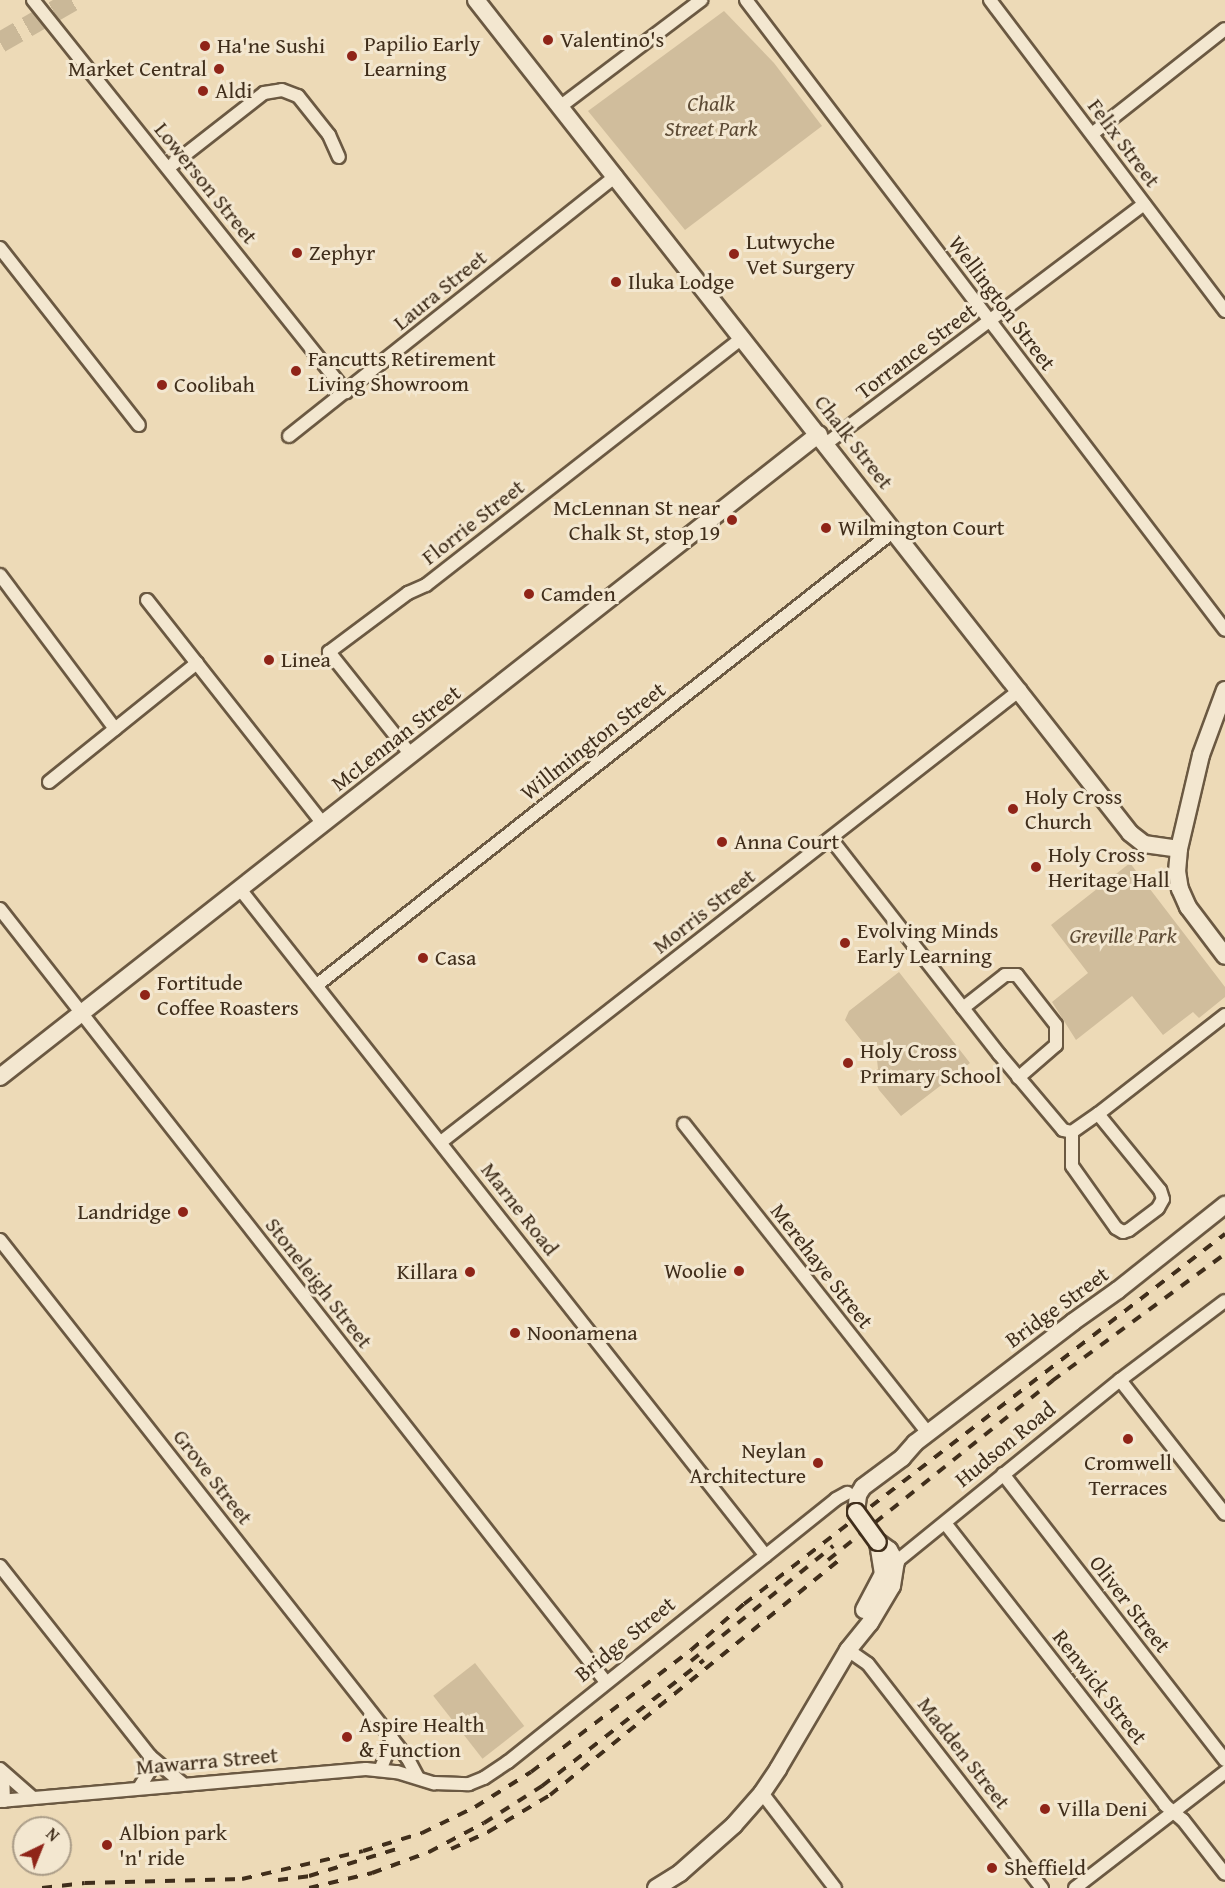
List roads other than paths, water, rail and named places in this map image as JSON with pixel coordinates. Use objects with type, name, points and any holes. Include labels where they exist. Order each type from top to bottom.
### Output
[{"type":"street","name":"Lowerson Street","points":[[33,0],[346,392]]},
{"type":"street","name":"Chalk Street","points":[[476,0],[823,438],[1134,838],[1144,844],[1179,849]]},
{"type":"street","points":[[561,106],[701,0]]},
{"type":"street","name":"Wellington Street","points":[[746,0],[1225,630]]},
{"type":"street","name":"Felix Street","points":[[990,0],[1225,311]]},
{"type":"street","points":[[1092,134],[1225,29]]},
{"type":"street","points":[[168,168],[264,93],[282,90],[298,96],[329,135],[339,157]]},
{"type":"street","name":"Laura Street","points":[[289,436],[616,176]]},
{"type":"street","name":"Torrance Street","points":[[823,438],[990,322],[1144,204]]},
{"type":"street","points":[[0,248],[140,424]]},
{"type":"street","name":"Florrie Street","points":[[411,755],[329,652],[408,593],[426,585],[743,337]]},
{"type":"street","name":"McLennan Street","points":[[0,1077],[411,755],[823,438]]},
{"type":"street","name":"Willmington Street","points":[[317,985],[895,530]]},
{"type":"street","points":[[0,575],[115,729]]},
{"type":"street","points":[[147,600],[323,824]]},
{"type":"street","points":[[49,782],[197,663]]},
{"type":"street","name":"Morris Street","points":[[441,1142],[1020,690]]},
{"type":"street","points":[[1224,694],[1201,755],[1179,849],[1177,871],[1182,896],[1191,913],[1225,956]]},
{"type":"street","points":[[831,839],[1018,1078],[1063,1130],[1072,1132],[1098,1114],[1225,1015]]},
{"type":"street","name":"Marne Road","points":[[240,889],[766,1556]]},
{"type":"street","name":"Stoneleigh Street","points":[[0,909],[606,1682]]},
{"type":"street","points":[[963,1008],[1005,975],[1017,975],[1056,1024],[1056,1045],[1018,1078]]},
{"type":"street","points":[[1072,1132],[1072,1166],[1116,1228],[1123,1232],[1130,1230],[1158,1208],[1162,1199],[1160,1190],[1098,1114]]},
{"type":"street","name":"Merehaye Street","points":[[684,1124],[921,1438]]},
{"type":"street","name":"Bridge Street","points":[[856,1512],[858,1495],[863,1487],[902,1458],[921,1438],[1118,1290],[1225,1205]]},
{"type":"street","name":"Grove Street","points":[[0,1240],[408,1759],[418,1778]]},
{"type":"street","name":"Hudson Road","points":[[890,1564],[945,1523],[1120,1380],[1225,1301]]},
{"type":"street","points":[[1120,1380],[1225,1514]]},
{"type":"street","name":"Bridge Street","points":[[418,1778],[452,1785],[469,1784],[484,1778],[766,1556],[836,1498],[847,1493],[852,1483],[878,1462],[897,1449],[921,1438]]},
{"type":"street","name":"Oliver Street","points":[[1003,1474],[1225,1760]]},
{"type":"street","points":[[656,1888],[708,1851],[762,1793],[848,1650],[870,1623],[892,1586],[890,1564],[892,1553],[878,1542],[856,1512],[847,1504],[847,1493]]},
{"type":"street","name":"Renwick Street","points":[[945,1523],[1165,1805],[1174,1812],[1225,1874]]},
{"type":"street","points":[[0,1566],[150,1756],[182,1783]]},
{"type":"street","name":"Madden Street","points":[[848,1650],[868,1664],[1042,1888]]},
{"type":"street","points":[[380,1770],[393,1740]]},
{"type":"street","points":[[139,1788],[149,1772],[150,1756]]},
{"type":"street","name":"Mawarra Street","points":[[2,1801],[182,1783],[380,1770],[418,1778]]},
{"type":"street","points":[[2,1771],[33,1798]]},
{"type":"street","points":[[2,1771],[2,1801]]},
{"type":"street","points":[[1075,1888],[1225,1772]]},
{"type":"street","points":[[762,1793],[835,1888]]},
{"type":"tunnel","points":[[0,42],[73,0]]},
{"type":"railway","points":[[42,1888],[85,1883],[242,1879],[363,1851],[422,1833],[475,1807],[531,1772],[691,1650],[744,1604],[1225,1234]]},
{"type":"railway","points":[[828,1560],[1052,1381],[1225,1254]]},
{"type":"railway","points":[[691,1661],[833,1546]]},
{"type":"railway","points":[[451,1849],[488,1832],[550,1795],[842,1558]]},
{"type":"railway","points":[[309,1888],[372,1873],[429,1852],[484,1823],[542,1786],[704,1660]]},
{"type":"railway","points":[[278,1880],[309,1876],[397,1849]]},
{"type":"place","name":"Valentino's","points":[[548,40]]},
{"type":"place","name":"Ha'ne Sushi","points":[[205,46]]},
{"type":"place","name":"Papilio Early Learning","points":[[352,56]]},
{"type":"place","name":"Market Central","points":[[219,69]]},
{"type":"place","name":"Aldi","points":[[203,91]]},
{"type":"place","name":"Zephyr","points":[[297,253]]},
{"type":"place","name":"Lutwyche Vet Surgery","points":[[734,254]]},
{"type":"place","name":"Iluka Lodge","points":[[616,282]]},
{"type":"place","name":"Fancutts Retirement Living Showroom","points":[[296,371]]},
{"type":"place","name":"Coolibah","points":[[162,385]]},
{"type":"place","name":"McLennan St near Chalk St, stop 19","points":[[732,520]]},
{"type":"place","name":"Wilmington Court","points":[[826,528]]},
{"type":"place","name":"Camden","points":[[529,594]]},
{"type":"place","name":"Linea","points":[[269,660]]},
{"type":"place","name":"Holy Cross Church","points":[[1013,809]]},
{"type":"place","name":"Anna Court","points":[[722,842]]},
{"type":"place","name":"Holy Cross Heritage Hall","points":[[1036,867]]},
{"type":"place","name":"Evolving Minds Early Learning","points":[[845,943]]},
{"type":"place","name":"Casa","points":[[423,958]]},
{"type":"place","name":"Fortitude Coffee Roasters","points":[[145,995]]},
{"type":"place","name":"Holy Cross Primary School","points":[[848,1063]]},
{"type":"place","name":"Landridge","points":[[183,1212]]},
{"type":"place","name":"Woolie","points":[[739,1271]]},
{"type":"place","name":"Killara","points":[[470,1272]]},
{"type":"place","name":"Noonamena","points":[[515,1333]]},
{"type":"place","name":"Cromwell Terraces","points":[[1128,1439]]},
{"type":"place","name":"Neylan Architecture","points":[[818,1463]]},
{"type":"place","name":"Aspire Health & Function","points":[[347,1737]]},
{"type":"place","name":"Villa Deni","points":[[1045,1809]]},
{"type":"place","name":"Albion park 'n' ride","points":[[107,1845]]},
{"type":"place","name":"Sheffield","points":[[992,1868]]},
{"type":"park label","name":"Chalk Street Park","points":[[711,116]]},
{"type":"park label","name":"Greville Park","points":[[1123,936]]}]
